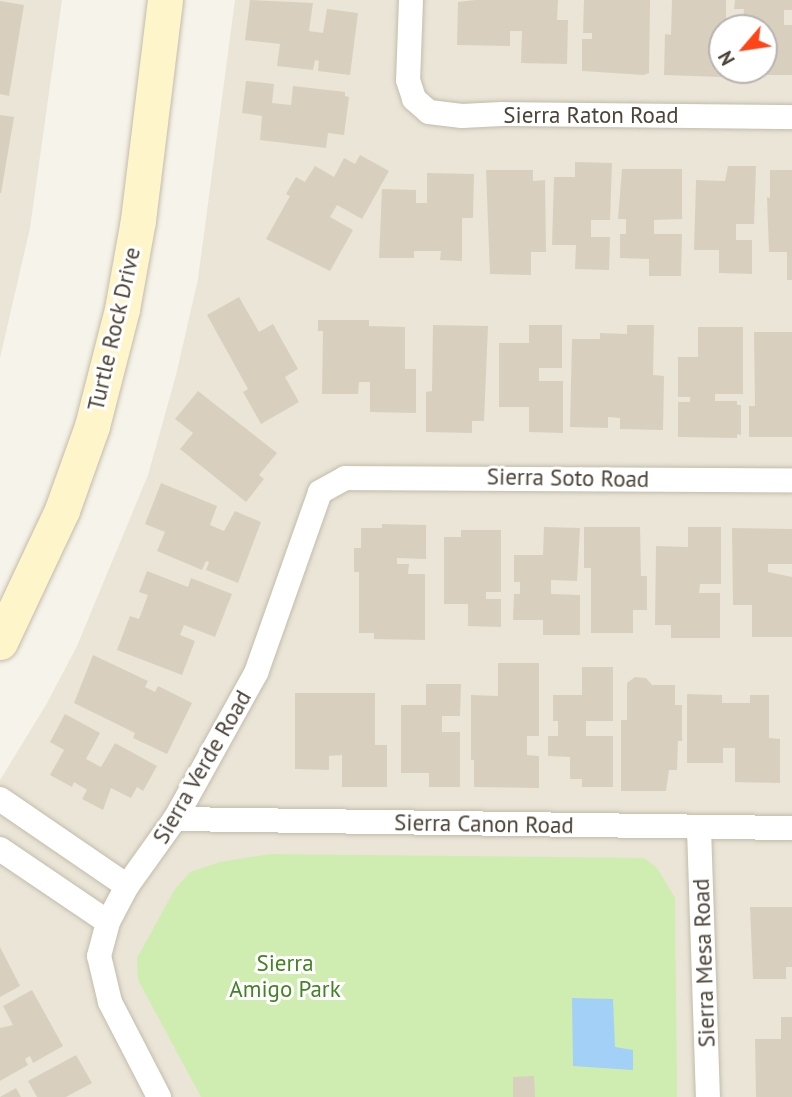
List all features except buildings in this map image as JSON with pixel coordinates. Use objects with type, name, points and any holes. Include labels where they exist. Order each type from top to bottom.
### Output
[{"type":"street","name":"Turtle Rock Drive","points":[[0,642],[61,510],[92,426],[122,309],[138,220],[165,0]]},
{"type":"street","name":"Sierra Raton Road","points":[[411,0],[408,80],[414,99],[429,112],[462,116],[502,114],[792,117]]},
{"type":"street","name":"Sierra Soto Road","points":[[345,478],[792,480]]},
{"type":"street","name":"Sierra Verde Road","points":[[159,1097],[110,1002],[99,956],[108,922],[127,886],[175,819],[256,673],[320,492],[345,478]]},
{"type":"street","points":[[0,799],[127,886]]},
{"type":"street","name":"Sierra Canon Road","points":[[175,819],[792,828]]},
{"type":"street","name":"Sierra Mesa Road","points":[[699,828],[708,1097]]},
{"type":"street","points":[[0,849],[108,922]]},
{"type":"shaded area","points":[[0,0],[62,0],[30,228],[0,358]]},
{"type":"shaded area","points":[[235,0],[792,0],[792,1097],[0,1097],[0,780],[46,705],[77,646],[148,475],[176,375],[198,279]]},
{"type":"green space","name":"Sierra Amigo Park","points":[[270,854],[644,858],[657,868],[675,898],[677,1097],[201,1097],[138,980],[137,958],[175,889],[190,872],[220,862]]},
{"type":"water","points":[[572,998],[613,999],[615,1047],[633,1050],[633,1070],[573,1066]]}]
